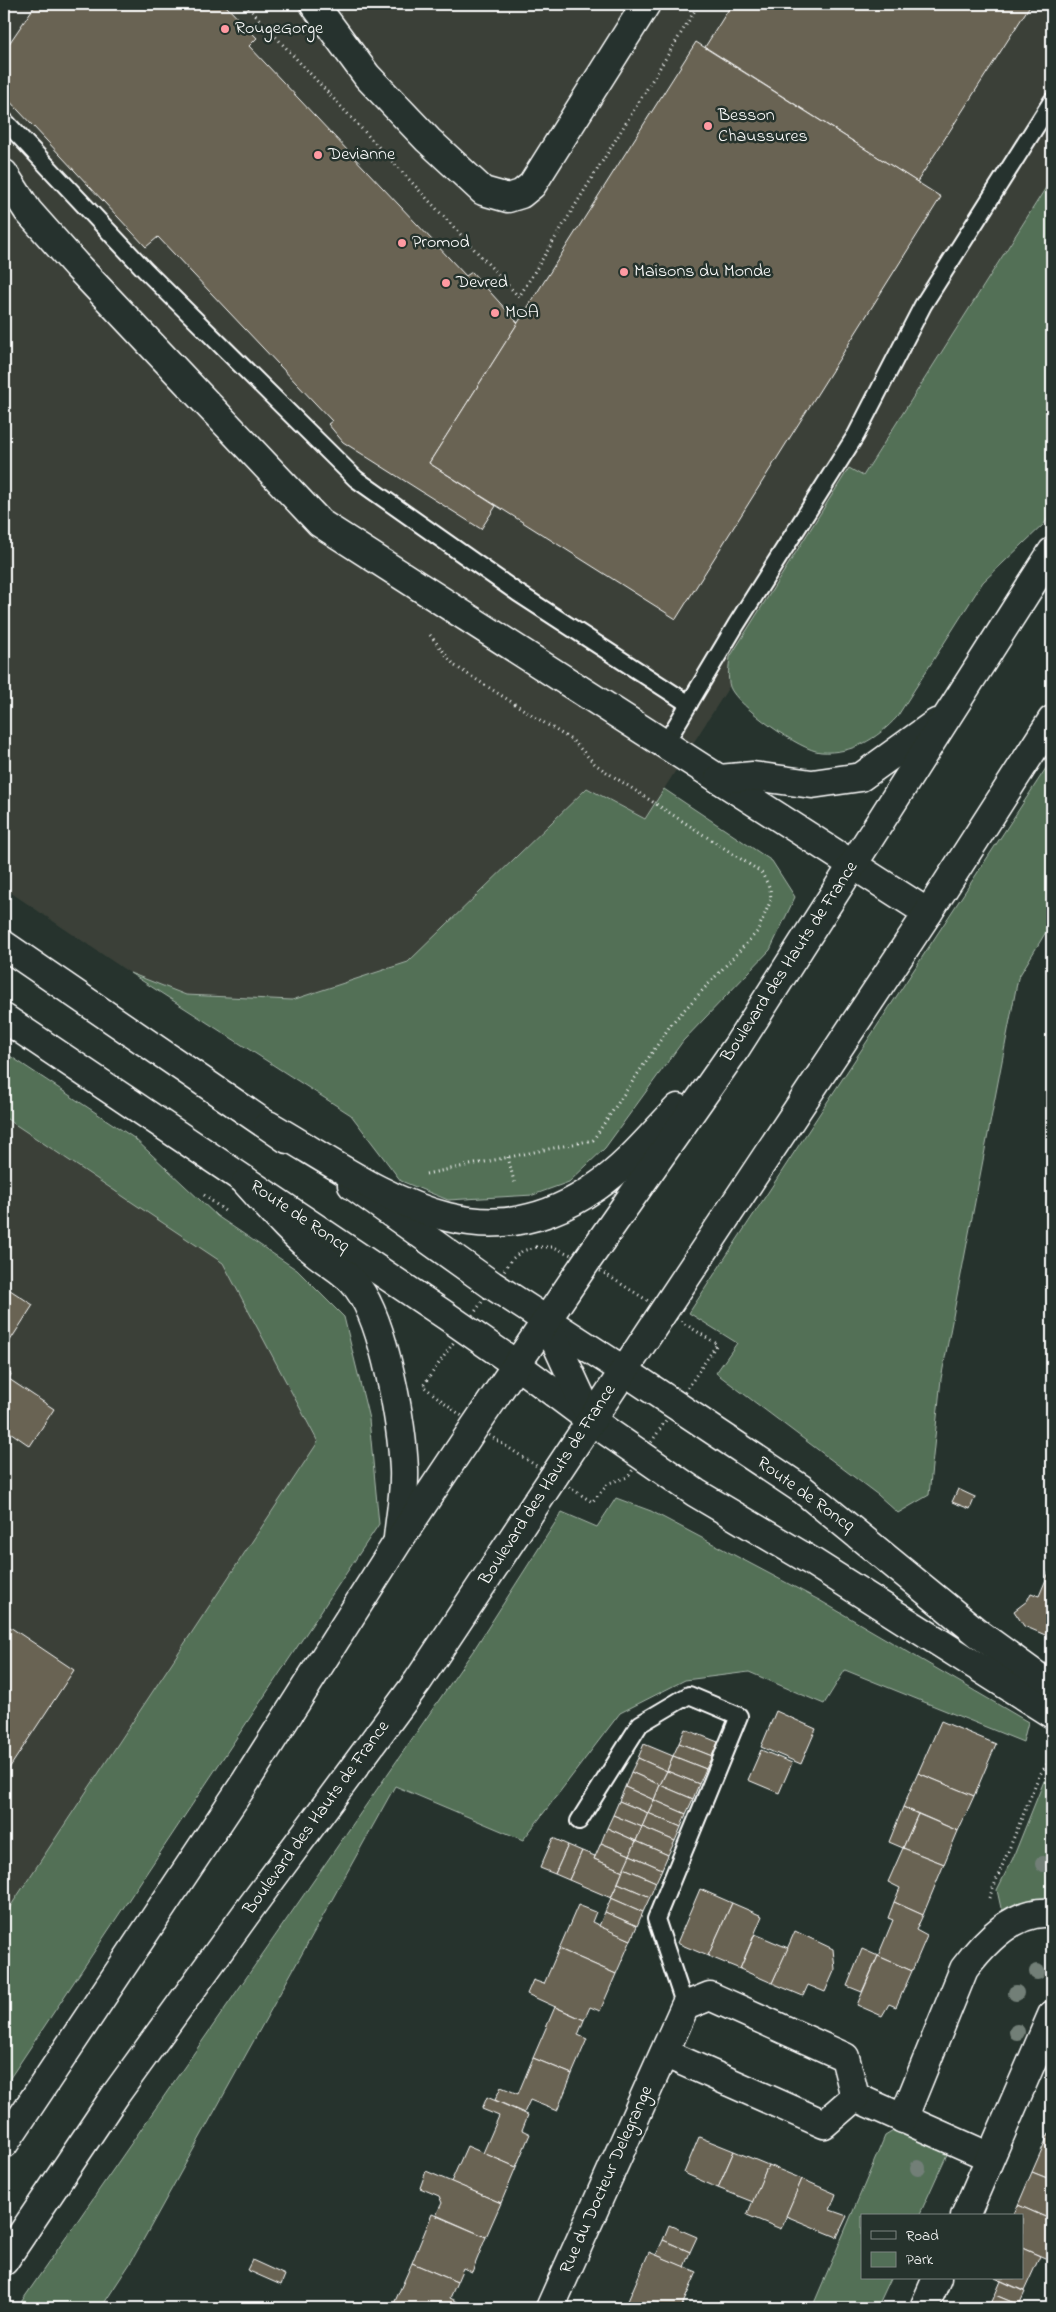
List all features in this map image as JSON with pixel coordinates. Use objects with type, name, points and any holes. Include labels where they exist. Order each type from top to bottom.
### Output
[{"type":"main road","points":[[314,4],[355,62],[428,140],[483,191],[508,198],[521,194],[532,185],[646,4]]},
{"type":"main road","points":[[4,174],[28,211],[76,265],[320,523],[928,913]]},
{"type":"main road","points":[[4,196],[28,211]]},
{"type":"main road","name":"Boulevard des Hauts de France","points":[[4,2144],[246,1781],[397,1543],[546,1321],[736,1048],[1052,552]]},
{"type":"main road","points":[[719,779],[753,776],[812,784],[861,777],[949,713]]},
{"type":"main road","name":"Boulevard des Hauts de France","points":[[4,2261],[143,2057],[418,1681],[928,913],[1052,720]]},
{"type":"main road","name":"Route de Roncq","points":[[4,945],[268,1125],[546,1321],[623,1370],[802,1490],[979,1634],[1052,1687]]},
{"type":"main road","name":"Route de Roncq","points":[[4,1018],[517,1364],[592,1421],[696,1493],[811,1561],[1052,1714]]},
{"type":"main road","points":[[268,1125],[401,1202],[419,1210],[460,1220],[484,1223],[523,1221],[563,1207],[598,1186],[632,1155],[736,1048]]},
{"type":"main road","points":[[246,1182],[315,1252],[348,1276],[359,1288],[376,1321],[393,1395],[404,1471],[397,1543]]},
{"type":"main road","name":"Route de Roncq","points":[[546,1321],[592,1421]]},
{"type":"main road","name":"Boulevard des Hauts de France","points":[[517,1364],[569,1370],[623,1370]]},
{"type":"main road","points":[[903,2119],[958,1980],[972,1959],[986,1944],[1012,1922],[1035,1913],[1052,1913]]},
{"type":"main road","points":[[685,2006],[710,1996],[844,2057],[855,2097]]},
{"type":"main road","name":"Rue du Docteur Delegrange","points":[[550,2308],[685,2006]]},
{"type":"main road","points":[[965,2214],[1052,2015]]},
{"type":"main road","points":[[664,2053],[824,2124],[855,2097]]},
{"type":"main road","points":[[855,2097],[990,2157]]},
{"type":"main road","points":[[924,2308],[936,2280]]},
{"type":"lane","points":[[665,744],[736,625],[856,435],[924,306],[1052,100]]},
{"type":"lane","points":[[4,120],[145,270],[356,479],[518,593],[689,704]]},
{"type":"lane","points":[[579,1821],[640,1724],[688,1695],[739,1716],[656,1919],[685,2006]]},
{"type":"path","points":[[424,1175],[593,1140],[672,1024],[757,932],[771,900],[770,888],[761,872],[600,768],[573,741],[455,666],[428,633]]},
{"type":"path","points":[[203,1194],[232,1216]]},
{"type":"path","points":[[393,1395],[423,1386]]},
{"type":"path","points":[[986,1944],[989,1898],[1039,1776],[1052,1757]]},
{"type":"shaded area","points":[[4,4],[1052,4],[1052,178],[645,819],[587,788],[408,962],[292,1000],[186,995],[130,973],[4,888]]},
{"type":"shaded area","points":[[4,1117],[223,1263],[318,1442],[4,1916]]},
{"type":"green space","points":[[1052,178],[1052,512],[1044,524],[983,582],[897,717],[889,725],[863,744],[853,748],[832,752],[812,750],[785,736],[757,716],[735,695],[729,683],[730,657],[849,468],[863,476]]},
{"type":"green space","points":[[1052,759],[1052,922],[1018,978],[941,1379],[929,1495],[898,1513],[878,1495],[716,1373],[737,1343],[689,1313]]},
{"type":"green space","points":[[587,788],[645,819],[664,789],[772,861],[795,897],[770,950],[683,1041],[605,1148],[569,1182],[533,1195],[448,1200],[401,1181],[351,1115],[130,973],[186,995],[292,1000],[408,962]]},
{"type":"green space","points":[[4,1052],[134,1138],[217,1216],[297,1270],[344,1317],[369,1419],[379,1524],[4,2087],[4,1916],[318,1442],[223,1263],[4,1117]]},
{"type":"green space","points":[[616,1498],[651,1511],[819,1600],[1028,1722],[1023,1742],[845,1670],[824,1704],[749,1672],[685,1680],[620,1713],[523,1840],[395,1786],[131,2262],[101,2308],[17,2308],[473,1651],[562,1512],[597,1527]]},
{"type":"green space","points":[[1052,1772],[1052,1905],[1007,1914],[1001,1908],[997,1890],[1013,1858],[1044,1781]]},
{"type":"green space","points":[[895,2130],[948,2152],[920,2214],[861,2214],[861,2280],[890,2280],[877,2308],[812,2308],[885,2136]]},
{"type":"building","points":[[36,4],[224,4],[257,38],[249,46],[466,276],[472,272],[518,323],[429,463],[496,506],[481,529],[343,442],[328,424],[332,421],[158,237],[146,247],[4,95],[4,51]]},
{"type":"building","points":[[732,4],[1031,4],[917,182],[705,47]]},
{"type":"building","points":[[696,42],[941,197],[676,619],[429,463]]},
{"type":"building","points":[[4,1286],[33,1305],[4,1350]]},
{"type":"building","points":[[4,1360],[10,1364],[6,1370],[11,1374],[9,1379],[54,1409],[30,1446],[7,1430],[4,1435]]},
{"type":"building","points":[[958,1489],[975,1497],[970,1509],[952,1502]]},
{"type":"building","points":[[1050,1570],[1052,1571],[1052,1632],[1050,1637],[1024,1626],[1014,1611],[1027,1601],[1031,1593],[1039,1596]]},
{"type":"building","points":[[4,1623],[74,1670],[4,1776]]},
{"type":"building","points":[[776,1711],[816,1729],[801,1764],[761,1747]]},
{"type":"building","points":[[941,1721],[996,1744],[974,1796],[918,1773]]},
{"type":"building","points":[[685,1729],[718,1742],[712,1756],[679,1743]]},
{"type":"building","points":[[679,1743],[712,1756],[706,1769],[673,1756]]},
{"type":"building","points":[[644,1744],[673,1756],[667,1771],[638,1758]]},
{"type":"building","points":[[761,1750],[792,1763],[779,1793],[748,1780]]},
{"type":"building","points":[[673,1756],[706,1769],[699,1784],[667,1771]]},
{"type":"building","points":[[638,1758],[667,1771],[660,1785],[631,1772]]},
{"type":"building","points":[[667,1771],[699,1784],[693,1799],[660,1785]]},
{"type":"building","points":[[631,1772],[660,1785],[654,1800],[625,1787]]},
{"type":"building","points":[[918,1773],[974,1796],[958,1831],[903,1807]]},
{"type":"building","points":[[660,1785],[693,1799],[686,1814],[654,1800]]},
{"type":"building","points":[[625,1787],[654,1800],[648,1813],[619,1801]]},
{"type":"building","points":[[654,1800],[686,1814],[681,1827],[648,1813]]},
{"type":"building","points":[[619,1801],[648,1813],[642,1827],[613,1815]]},
{"type":"building","points":[[903,1807],[918,1814],[903,1848],[889,1842]]},
{"type":"building","points":[[648,1813],[681,1827],[675,1841],[642,1827]]},
{"type":"building","points":[[918,1814],[958,1831],[944,1864],[903,1848]]},
{"type":"building","points":[[613,1815],[642,1827],[636,1841],[607,1828]]},
{"type":"building","points":[[642,1827],[675,1841],[668,1855],[636,1841]]},
{"type":"building","points":[[607,1828],[636,1841],[630,1855],[601,1843]]},
{"type":"building","points":[[553,1838],[568,1845],[555,1874],[540,1868]]},
{"type":"building","points":[[636,1841],[668,1855],[662,1869],[630,1855]]},
{"type":"building","points":[[601,1843],[630,1855],[623,1871],[594,1859]]},
{"type":"building","points":[[568,1845],[582,1851],[569,1880],[555,1874]]},
{"type":"building","points":[[903,1848],[944,1864],[923,1915],[894,1902],[900,1888],[888,1882]]},
{"type":"building","points":[[582,1851],[595,1856],[594,1859],[623,1871],[611,1898],[569,1880]]},
{"type":"building","points":[[630,1855],[662,1869],[656,1882],[624,1868]]},
{"type":"building","points":[[624,1868],[656,1882],[650,1897],[618,1883]]},
{"type":"building","points":[[618,1883],[650,1897],[643,1912],[611,1898]]},
{"type":"building","points":[[700,1889],[732,1903],[708,1956],[677,1943]]},
{"type":"building","points":[[611,1898],[643,1912],[637,1926],[605,1912]]},
{"type":"building","points":[[894,1902],[923,1915],[916,1930],[927,1936],[912,1971],[878,1956],[893,1920],[888,1918]]},
{"type":"building","points":[[732,1903],[762,1916],[740,1969],[708,1956]]},
{"type":"building","points":[[578,1905],[596,1912],[592,1922],[631,1940],[616,1974],[559,1949]]},
{"type":"building","points":[[605,1912],[637,1926],[631,1940],[599,1926]]},
{"type":"building","points":[[795,1931],[833,1949],[835,1969],[825,1992],[808,1985],[803,1996],[772,1983]]},
{"type":"building","points":[[755,1934],[788,1948],[772,1983],[740,1969]]},
{"type":"building","points":[[559,1949],[616,1974],[600,2011],[590,2007],[584,2020],[527,1994],[533,1980],[544,1984]]},
{"type":"building","points":[[862,1949],[878,1956],[862,1992],[847,1986]]},
{"type":"building","points":[[878,1956],[912,1971],[896,2007],[889,2004],[882,2016],[857,2005]]},
{"type":"building","points":[[555,2007],[584,2020],[578,2035],[587,2039],[572,2074],[533,2058]]},
{"type":"building","points":[[533,2058],[572,2074],[557,2111],[530,2100],[524,2113],[495,2100],[501,2087],[518,2094]]},
{"type":"building","points":[[487,2097],[528,2115],[522,2130],[530,2134],[516,2167],[483,2153],[499,2116],[482,2109]]},
{"type":"building","points":[[1049,2133],[1052,2134],[1052,2180],[1032,2172]]},
{"type":"building","points":[[699,2137],[734,2151],[718,2188],[684,2173]]},
{"type":"building","points":[[467,2146],[516,2167],[501,2203],[451,2182]]},
{"type":"building","points":[[734,2151],[768,2165],[753,2202],[718,2188]]},
{"type":"building","points":[[768,2165],[802,2179],[781,2229],[747,2215]]},
{"type":"building","points":[[426,2171],[501,2203],[486,2237],[436,2215],[442,2203],[439,2196],[420,2188]]},
{"type":"building","points":[[1032,2172],[1052,2180],[1052,2220],[1018,2205]]},
{"type":"building","points":[[802,2179],[836,2194],[830,2210],[847,2216],[837,2237],[786,2216]]},
{"type":"building","points":[[1018,2205],[1052,2220],[1052,2261],[1024,2249],[1024,2214],[1014,2214]]},
{"type":"building","points":[[432,2214],[486,2237],[472,2272],[463,2268],[457,2282],[412,2263]]},
{"type":"building","points":[[669,2225],[697,2237],[690,2252],[663,2240]]},
{"type":"building","points":[[663,2240],[690,2252],[684,2267],[656,2255]]},
{"type":"building","points":[[1024,2249],[1040,2256],[1024,2291],[999,2280],[1024,2280]]},
{"type":"building","points":[[649,2252],[697,2272],[681,2308],[645,2308],[628,2301]]},
{"type":"building","points":[[252,2260],[285,2275],[281,2285],[247,2270]]},
{"type":"building","points":[[412,2263],[457,2282],[450,2298],[458,2302],[456,2308],[392,2308]]},
{"type":"building","points":[[1001,2281],[1025,2292],[1019,2305],[995,2295]]},
{"type":"building","points":[[995,2295],[1019,2305],[1018,2308],[989,2308]]},
{"type":"building","points":[[628,2301],[645,2308],[624,2308]]},
{"type":"place","name":"RougeGorge","points":[[225,29]]},
{"type":"place","name":"Besson Chaussures","points":[[708,126]]},
{"type":"place","name":"Devianne","points":[[318,155]]},
{"type":"place","name":"Promod","points":[[402,243]]},
{"type":"place","name":"Maisons du Monde","points":[[624,272]]},
{"type":"place","name":"Devred","points":[[446,283]]},
{"type":"place","name":"MOA","points":[[495,313]]}]
